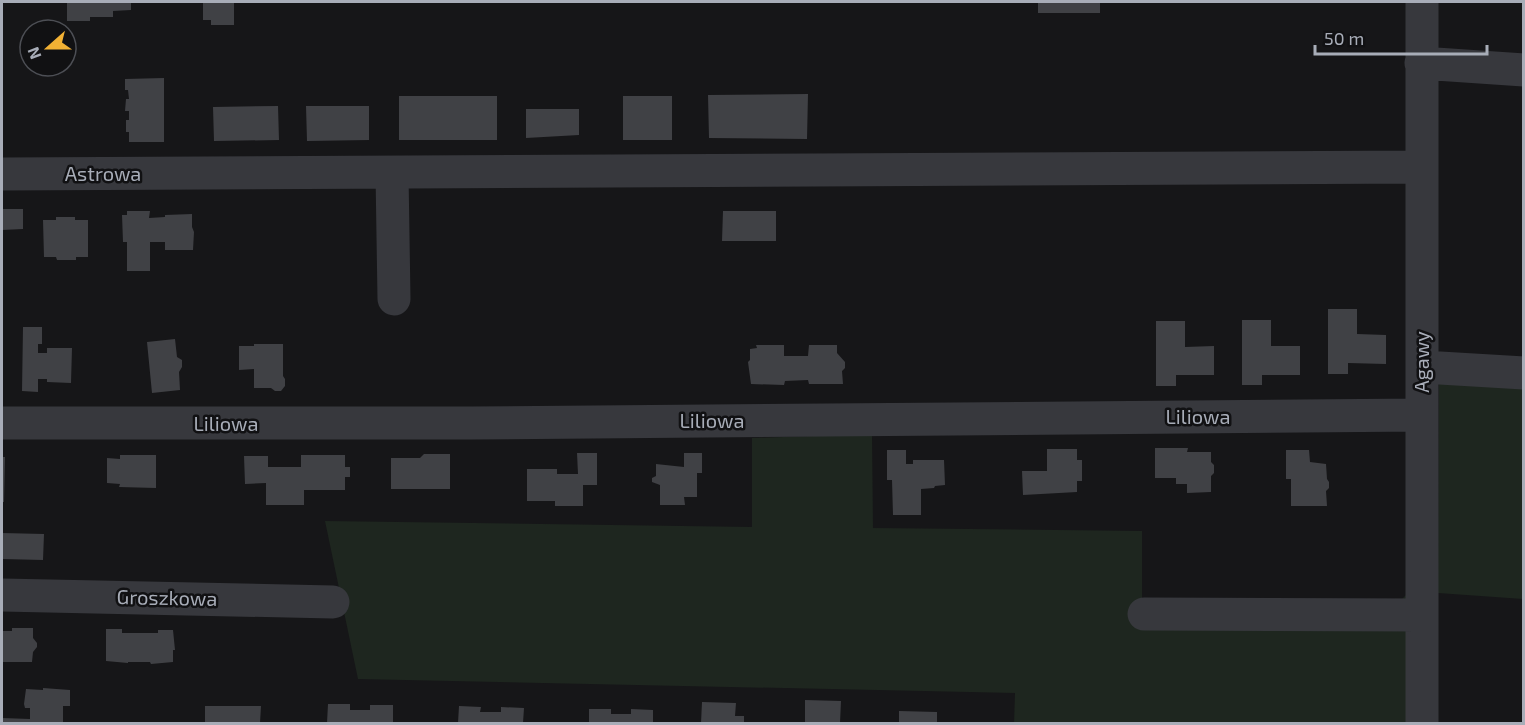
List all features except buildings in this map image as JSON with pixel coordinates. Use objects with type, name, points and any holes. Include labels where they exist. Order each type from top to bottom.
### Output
[{"type":"street","name":"Agawy","points":[[1422,2],[1422,723]]},
{"type":"street","points":[[1422,63],[1524,70]]},
{"type":"street","name":"Astrowa","points":[[2,174],[1421,167]]},
{"type":"street","points":[[392,173],[394,299]]},
{"type":"street","points":[[1423,367],[1524,373]]},
{"type":"street","name":"Liliowa","points":[[2,423],[448,423],[1422,415]]},
{"type":"street","name":"Groszkowa","points":[[2,595],[333,602]]},
{"type":"street","points":[[1144,614],[1422,615]]},
{"type":"shaded area","points":[[1439,375],[1523,381],[1523,599],[1438,593]]},
{"type":"shaded area","points":[[872,434],[873,528],[1142,531],[1142,598],[1398,603],[1410,591],[1409,723],[1014,724],[1015,693],[358,679],[325,521],[752,527],[752,438]]}]
